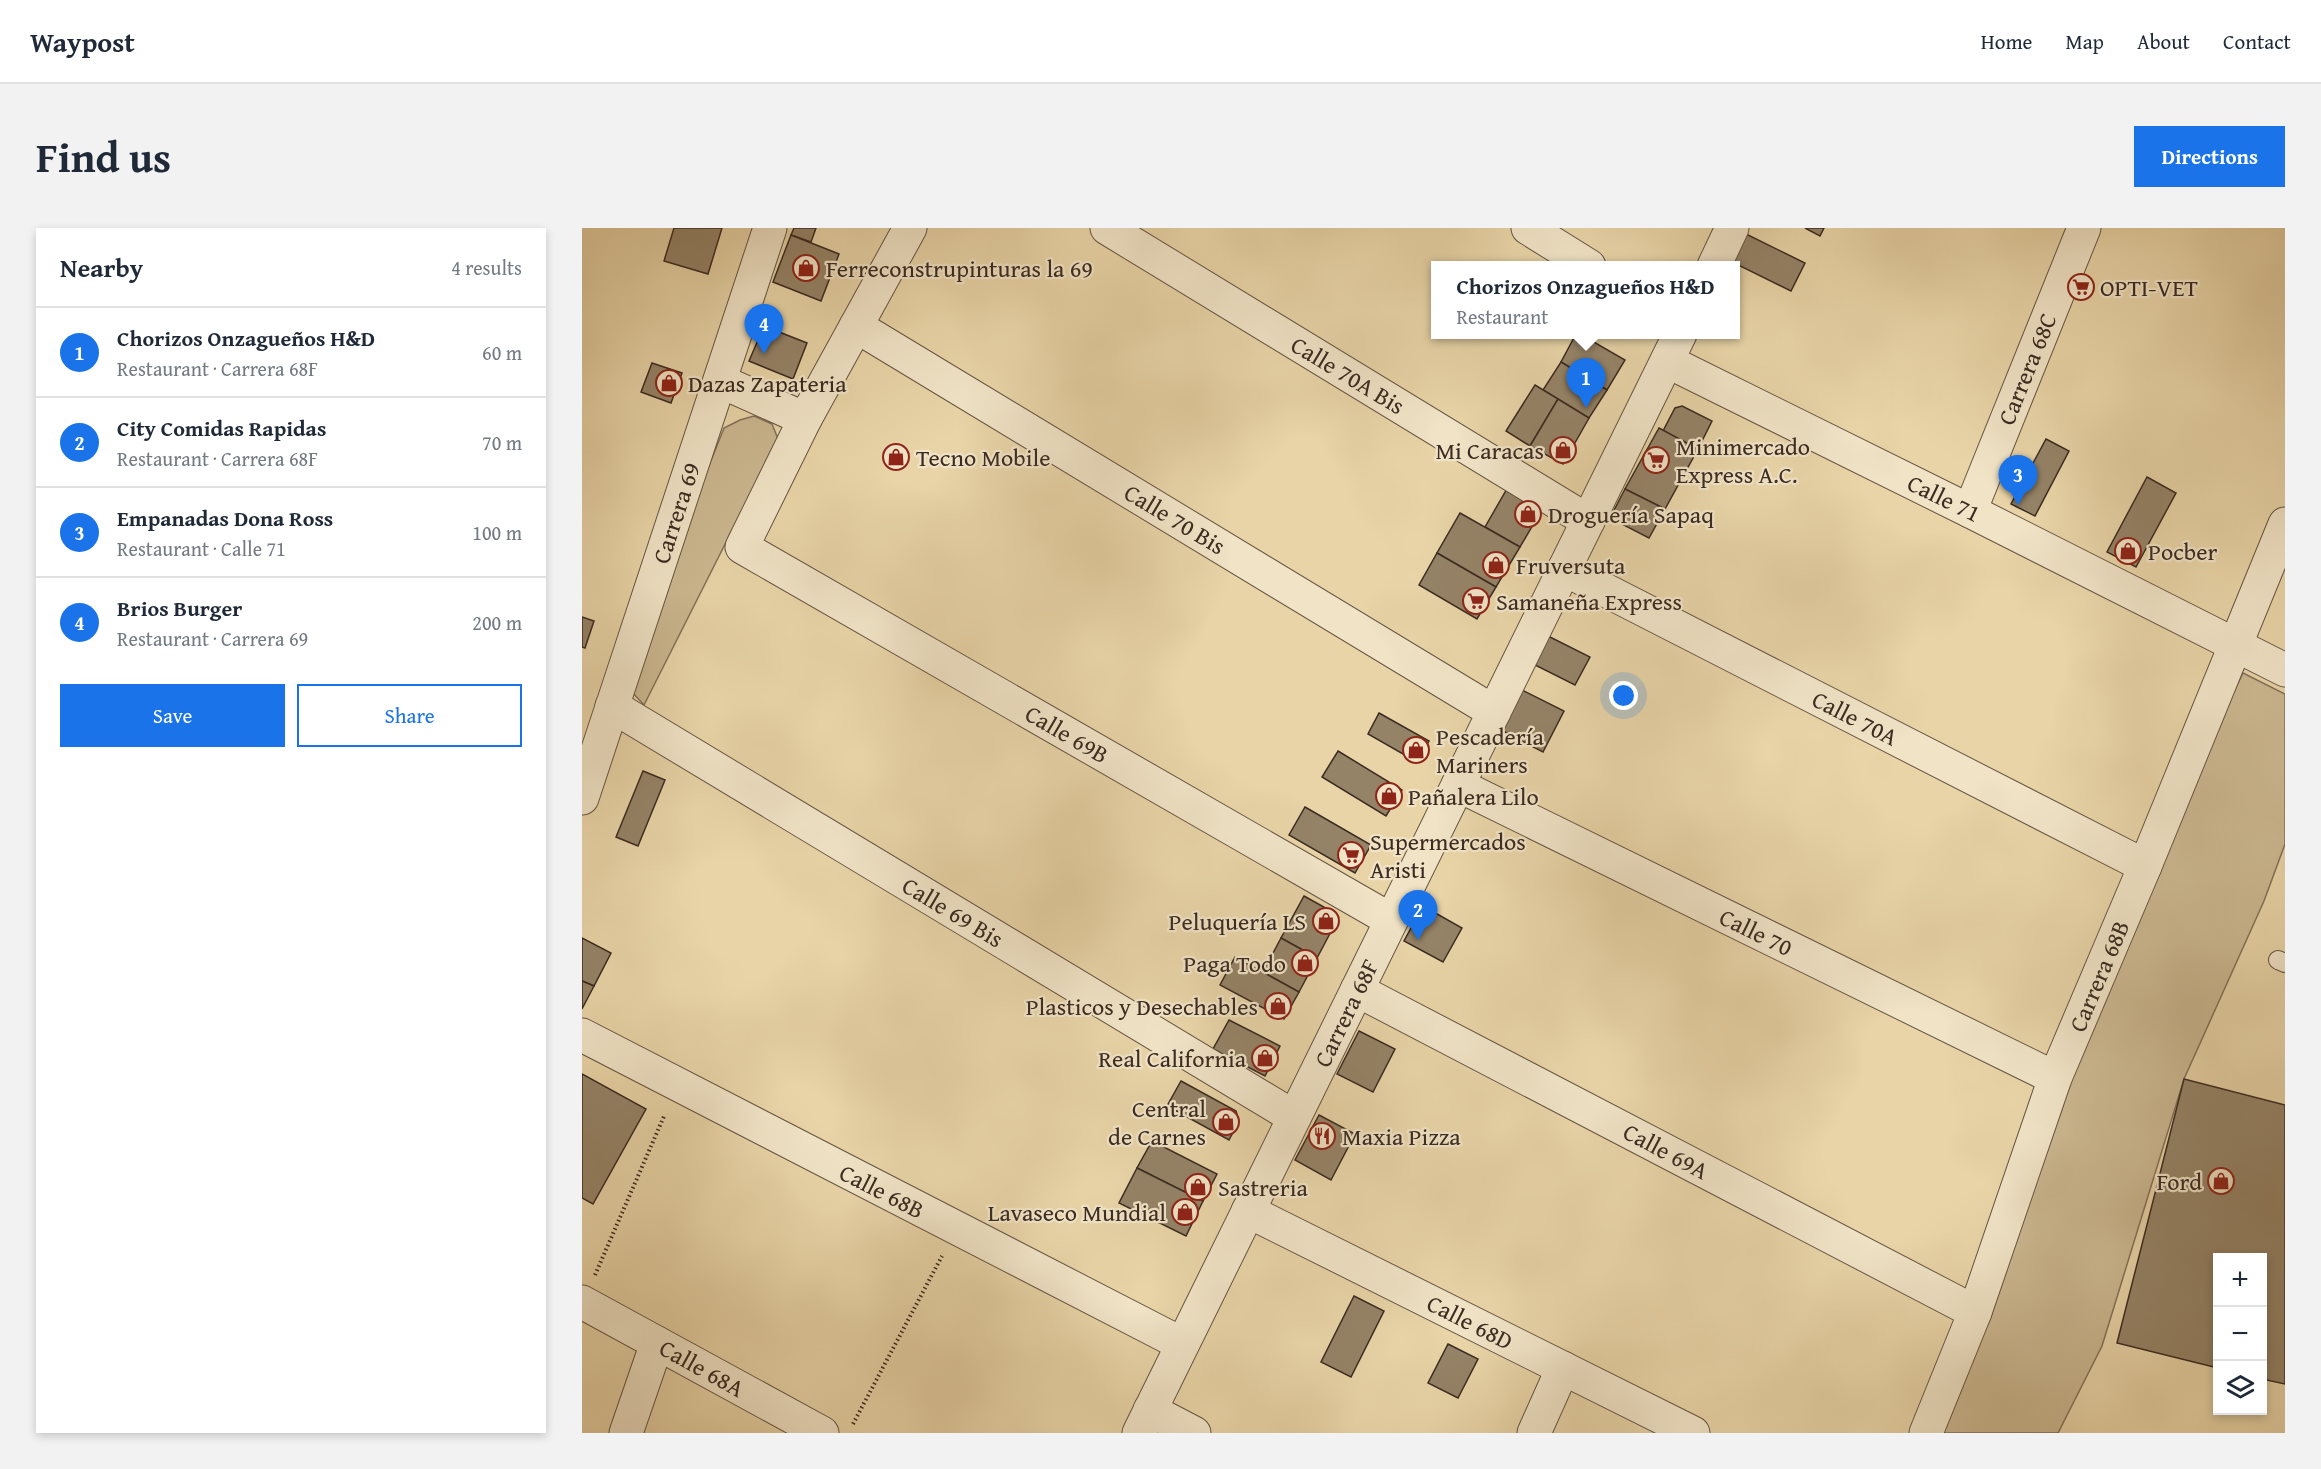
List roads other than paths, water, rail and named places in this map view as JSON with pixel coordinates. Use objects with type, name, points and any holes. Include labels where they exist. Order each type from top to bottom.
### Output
[{"type":"street","name":"Carrera 69","points":[[582,795],[770,228]]},
{"type":"street","points":[[720,381],[806,419],[910,228]]},
{"type":"street","name":"Calle 70A Bis","points":[[1107,228],[1588,521]]},
{"type":"street","points":[[1528,228],[1581,261]]},
{"type":"street","points":[[1716,261],[1732,228]]},
{"type":"street","name":"Carrera 68C","points":[[1970,511],[2084,228]]},
{"type":"street","name":"Calle 70 Bis","points":[[856,326],[1494,712]]},
{"type":"street","name":"Carrera 68F","points":[[1145,1422],[1673,348]]},
{"type":"street","name":"Calle 71","points":[[1673,348],[1970,511],[2285,670]]},
{"type":"street","name":"Calle 69B","points":[[806,419],[742,547],[1391,920]]},
{"type":"street","name":"Carrera 68B","points":[[1926,1433],[1975,1312],[2055,1078],[2145,866],[2285,524]]},
{"type":"street","name":"Calle 70A","points":[[1564,569],[2145,866]]},
{"type":"street","name":"Calle 69 Bis","points":[[612,706],[1294,1117]]},
{"type":"street","name":"Calle 70","points":[[1458,785],[2055,1078]]},
{"type":"street","name":"Calle 69A","points":[[1357,990],[1975,1312]]},
{"type":"street","name":"Calle 68B","points":[[582,1035],[1182,1344]]},
{"type":"street","name":"Calle 68D","points":[[1248,1211],[1693,1433]]},
{"type":"street","name":"Calle 68A","points":[[583,1302],[822,1433]]},
{"type":"street","points":[[626,1433],[657,1343]]},
{"type":"street","points":[[1534,1433],[1563,1368]]},
{"type":"street","points":[[1145,1422],[1194,1433]]},
{"type":"place","name":"Ferreconstrupinturas la 69","points":[[806,268]]},
{"type":"place","name":"OPTI-VET","points":[[2081,287]]},
{"type":"place","name":"Brios Burger","points":[[764,354]]},
{"type":"place","name":"Dazas Zapateria","points":[[669,383]]},
{"type":"place","name":"Chorizos Onzagueños H&D","points":[[1586,408]]},
{"type":"place","name":"Mi Caracas","points":[[1563,450]]},
{"type":"place","name":"Tecno Mobile","points":[[896,457]]},
{"type":"place","name":"Minimercado Express A.C.","points":[[1656,460]]},
{"type":"place","name":"Empanadas Dona Ross","points":[[2018,505]]},
{"type":"place","name":"Droguería Sapaq","points":[[1528,514]]},
{"type":"place","name":"Pocber","points":[[2128,551]]},
{"type":"place","name":"Fruversuta","points":[[1496,565]]},
{"type":"place","name":"Samaneña Express","points":[[1476,601]]},
{"type":"place","name":"Pescadería Mariners","points":[[1416,750]]},
{"type":"place","name":"Pañalera Lilo","points":[[1389,796]]},
{"type":"place","name":"Supermercados Aristi","points":[[1351,855]]},
{"type":"place","name":"Peluquería LS","points":[[1326,921]]},
{"type":"place","name":"City Comidas Rapidas","points":[[1418,940]]},
{"type":"place","name":"Paga Todo","points":[[1305,963]]},
{"type":"place","name":"Plasticos y Desechables","points":[[1278,1006]]},
{"type":"place","name":"Real California","points":[[1265,1058]]},
{"type":"place","name":"Central de Carnes","points":[[1226,1122]]},
{"type":"place","name":"Maxia Pizza","points":[[1322,1136]]},
{"type":"place","name":"Ford","points":[[2221,1181]]},
{"type":"place","name":"Sastreria","points":[[1198,1187]]},
{"type":"place","name":"Lavaseco Mundial","points":[[1185,1212]]}]
